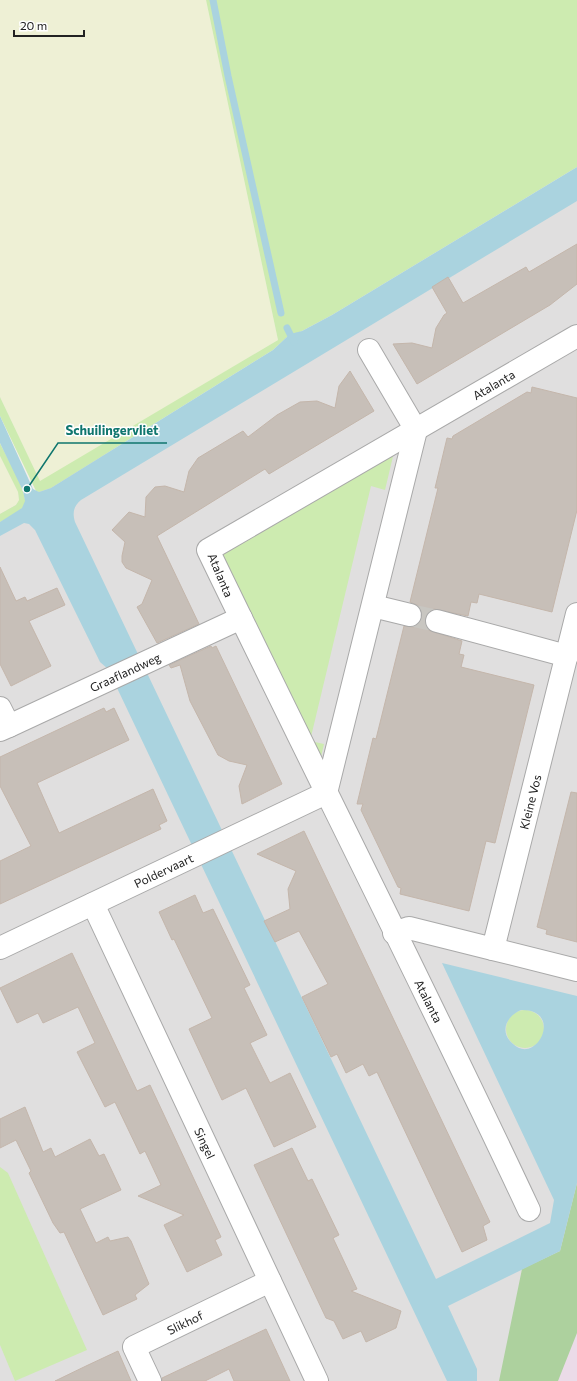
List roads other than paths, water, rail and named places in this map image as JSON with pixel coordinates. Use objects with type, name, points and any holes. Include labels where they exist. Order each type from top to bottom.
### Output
[{"type":"street","name":"Atalanta","points":[[529,1210],[459,1061],[394,933],[208,550],[575,339]]},
{"type":"street","points":[[326,793],[416,430],[369,350]]},
{"type":"street","points":[[373,606],[410,615]]},
{"type":"street","name":"Kleine Vos","points":[[493,948],[577,614]]},
{"type":"street","name":"Graaflandweg","points":[[3,721],[109,679],[241,618]]},
{"type":"street","points":[[437,621],[567,656]]},
{"type":"street","name":"Poldervaart","points":[[0,948],[326,793]]},
{"type":"street","name":"Singel","points":[[93,904],[317,1381]]},
{"type":"street","points":[[394,933],[409,928],[577,970]]},
{"type":"street","name":"Slikhof","points":[[150,1381],[134,1347],[270,1281]]},
{"type":"water","points":[[577,167],[577,201],[81,500],[75,507],[74,512],[75,522],[436,1279],[550,1223],[554,1200],[442,963],[577,996],[577,1183],[560,1251],[448,1306],[477,1369],[477,1381],[447,1381],[108,669],[100,662],[35,530],[29,524],[24,523],[0,536],[0,522],[22,508],[25,501],[23,491],[0,443],[0,416],[33,489],[39,492],[51,488],[273,350],[290,334],[302,331],[332,315]],"holes":[[[521,1010],[534,1012],[542,1018],[544,1027],[542,1036],[537,1043],[530,1048],[521,1049],[512,1043],[508,1038],[505,1029],[506,1024],[512,1016]]]},
{"type":"waterway","points":[[213,0],[228,76],[281,313]]},
{"type":"waterway","points":[[287,328],[294,342]]},
{"type":"tunnel","points":[[410,615],[437,621]]},
{"type":"place","name":"Schuilingervliet","points":[[27,489]]}]
